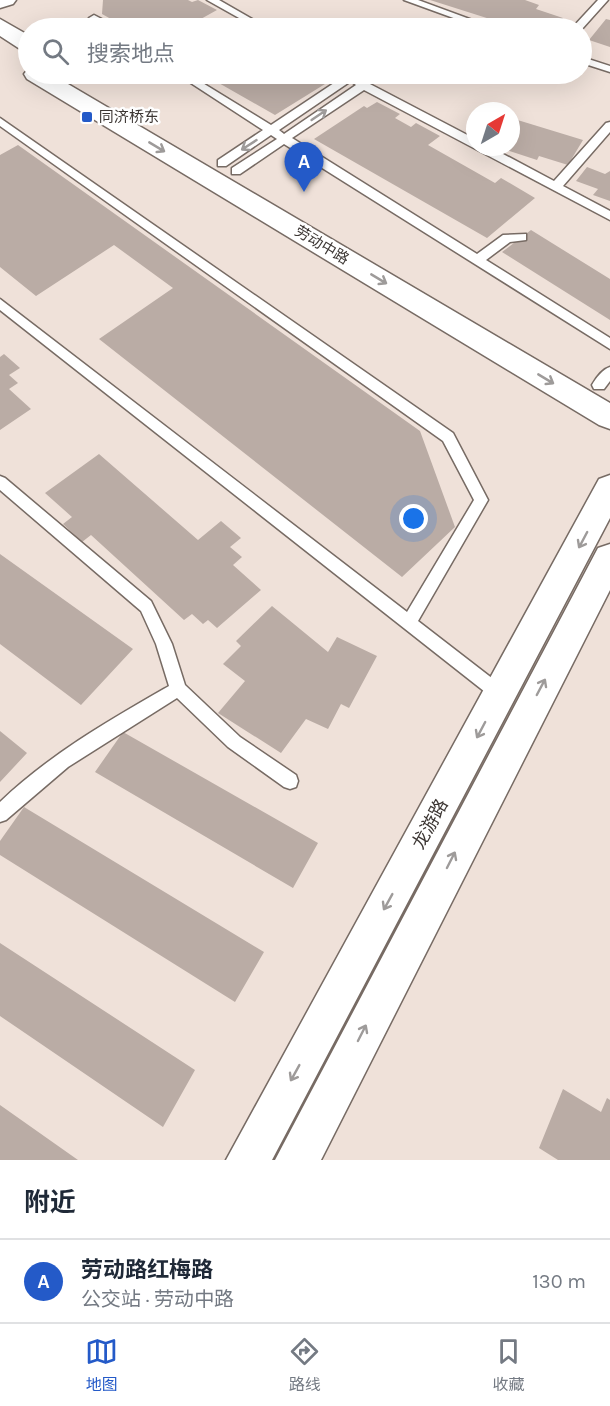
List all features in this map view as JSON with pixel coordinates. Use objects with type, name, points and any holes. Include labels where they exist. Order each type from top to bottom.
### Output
[{"type":"main road","name":"劳动中路","points":[[0,27],[18,50]]},
{"type":"main road","name":"劳动中路","points":[[63,84],[610,417]]},
{"type":"main road","name":"劳动中路","points":[[92,84],[229,167],[606,382]]},
{"type":"main road","name":"龙游路","points":[[248,1160],[610,488]]},
{"type":"main road","name":"龙游路","points":[[297,1160],[610,558]]},
{"type":"street","points":[[0,2],[6,0]]},
{"type":"lane","points":[[212,0],[245,18]]},
{"type":"lane","points":[[409,0],[460,18]]},
{"type":"lane","points":[[586,18],[603,0]]},
{"type":"lane","points":[[592,63],[610,69]]},
{"type":"lane","points":[[198,84],[610,344]]},
{"type":"lane","points":[[229,167],[271,130],[335,84]]},
{"type":"lane","points":[[229,167],[285,138],[364,85],[466,139]]},
{"type":"lane","points":[[0,121],[448,437],[481,500],[409,623]]},
{"type":"lane","points":[[556,187],[610,125]]},
{"type":"lane","points":[[498,156],[610,216]]},
{"type":"lane","points":[[478,260],[507,238],[522,237]]},
{"type":"lane","points":[[0,303],[500,694]]},
{"type":"lane","points":[[0,482],[146,606],[164,644],[178,689],[234,742],[291,782]]},
{"type":"lane","points":[[0,814],[14,800],[99,736],[178,689]]},
{"type":"building","points":[[103,0],[188,0],[192,2],[198,0],[217,10],[203,18],[109,18],[102,14]]},
{"type":"building","points":[[430,0],[525,0],[539,5],[536,9],[563,18],[487,18]]},
{"type":"building","points":[[606,19],[610,20],[610,47],[592,41],[592,36]]},
{"type":"building","points":[[221,84],[325,84],[275,115]]},
{"type":"building","points":[[377,102],[400,114],[395,118],[411,127],[416,123],[440,136],[428,145],[495,183],[501,178],[535,198],[487,238],[314,139],[364,106],[367,108]]},
{"type":"building","points":[[520,121],[583,140],[568,165],[539,156],[537,160],[520,154]]},
{"type":"building","points":[[18,145],[420,431],[455,527],[402,577],[99,339],[173,288],[114,245],[36,296],[0,267],[0,155]]},
{"type":"building","points":[[587,167],[605,174],[610,171],[610,201],[593,195],[598,189],[576,181]]},
{"type":"building","points":[[531,230],[610,279],[610,320],[502,252]]},
{"type":"building","points":[[4,354],[20,368],[9,375],[18,383],[9,389],[31,409],[0,430],[0,357]]},
{"type":"building","points":[[99,454],[198,540],[221,521],[241,538],[230,547],[242,557],[233,565],[261,590],[217,628],[208,620],[203,624],[192,614],[184,620],[91,535],[82,542],[63,524],[72,517],[45,493]]},
{"type":"building","points":[[0,554],[133,649],[81,705],[0,644]]},
{"type":"building","points":[[272,606],[328,652],[337,637],[377,656],[349,708],[341,704],[328,729],[306,719],[281,753],[218,713],[245,681],[223,664],[241,646],[236,641]]},
{"type":"building","points":[[0,731],[27,753],[0,782]]},
{"type":"building","points":[[123,732],[318,843],[293,888],[95,772]]},
{"type":"building","points":[[24,807],[264,952],[235,1002],[0,855],[0,841]]},
{"type":"building","points":[[0,943],[195,1070],[163,1127],[0,1016]]},
{"type":"building","points":[[563,1089],[601,1112],[607,1098],[610,1100],[610,1160],[558,1160],[539,1148]]},
{"type":"building","points":[[0,1105],[78,1160],[0,1160]]},
{"type":"place","name":"同济桥东","points":[[87,117]]},
{"type":"place","name":"劳动路红梅路","points":[[304,192]]}]
